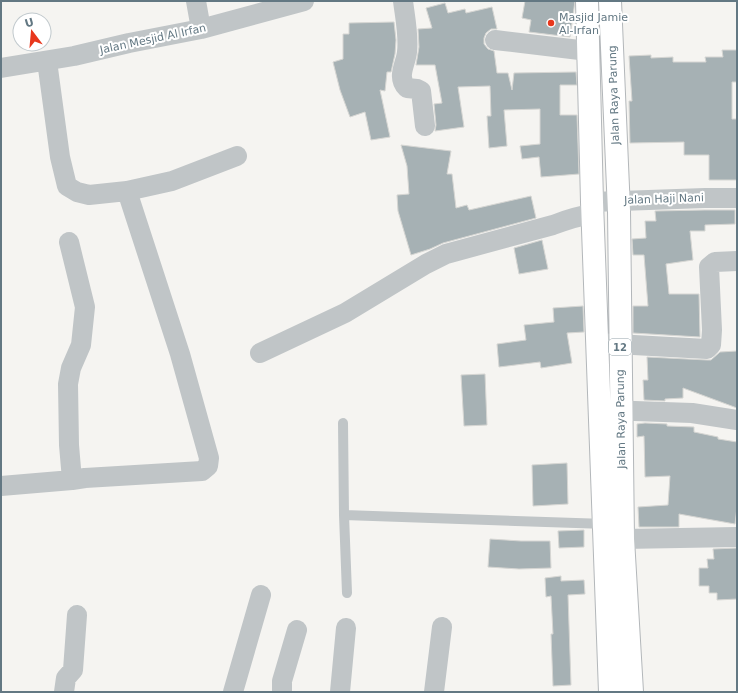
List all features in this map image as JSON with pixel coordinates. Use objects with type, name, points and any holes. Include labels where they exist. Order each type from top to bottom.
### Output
[{"type":"highway","name":"Jalan Raya Parung","points":[[587,1],[597,343],[610,410],[616,528],[632,692]]},
{"type":"highway","name":"Jalan Raya Parung","points":[[610,1],[618,201],[620,344],[610,410]]},
{"type":"highway","name":"Jalan Raya Parung","points":[[610,692],[616,528]]},
{"type":"street","points":[[196,1],[200,29]]},
{"type":"street","name":"Jalan Mesjid Al Irfan","points":[[1,68],[47,61],[200,29],[304,1]]},
{"type":"street","points":[[403,1],[408,50],[402,71],[402,81],[407,88],[422,91],[426,126]]},
{"type":"street","points":[[495,40],[588,51]]},
{"type":"street","points":[[47,61],[60,157],[67,186],[76,192],[89,195],[127,191],[172,181],[237,156]]},
{"type":"street","points":[[1,486],[85,478],[202,471],[208,466],[209,458],[180,354],[127,191]]},
{"type":"street","name":"Jalan Haji Nani","points":[[260,353],[345,313],[426,264],[446,254],[566,221],[592,208],[618,201],[737,198]]},
{"type":"street","points":[[69,242],[85,307],[81,345],[71,368],[68,384],[72,480]]},
{"type":"street","points":[[597,343],[709,348],[711,345],[712,330],[709,267],[715,262],[737,261]]},
{"type":"street","points":[[610,410],[692,413],[737,420]]},
{"type":"street","points":[[616,528],[737,537]]},
{"type":"street","points":[[233,692],[261,594]]},
{"type":"street","points":[[64,692],[66,678],[73,670],[77,615]]},
{"type":"street","points":[[434,692],[442,627]]},
{"type":"street","points":[[340,692],[346,628]]},
{"type":"street","points":[[282,692],[282,680],[297,630]]},
{"type":"lane","points":[[343,423],[347,593]]},
{"type":"lane","points":[[344,515],[616,528]]},
{"type":"building","name":"Masjid Jamie Al-Irfan","points":[[525,1],[575,1],[570,37],[529,32],[531,20],[522,18]]},
{"type":"building","points":[[445,3],[448,13],[465,9],[466,13],[492,7],[497,29],[491,29],[486,33],[484,44],[488,49],[494,51],[497,73],[508,73],[512,90],[514,73],[576,72],[577,85],[560,85],[560,115],[577,115],[579,174],[541,177],[539,157],[522,159],[520,146],[540,144],[540,109],[504,110],[507,146],[489,148],[487,116],[491,116],[490,86],[458,87],[464,127],[435,131],[436,125],[434,104],[442,103],[435,65],[416,65],[419,47],[418,29],[432,28],[426,8]]},
{"type":"building","points":[[394,22],[396,40],[395,54],[391,72],[387,72],[385,91],[380,90],[390,137],[371,140],[365,112],[350,117],[340,90],[333,62],[343,59],[343,34],[349,34],[349,23]]},
{"type":"building","points":[[722,50],[737,50],[737,82],[732,82],[732,119],[737,119],[737,180],[709,180],[709,155],[684,155],[684,142],[630,143],[629,101],[632,101],[629,56],[651,55],[651,58],[673,57],[673,62],[706,62],[705,57],[723,57]]},
{"type":"building","points":[[401,145],[451,151],[447,174],[452,174],[456,208],[467,205],[469,210],[531,196],[536,218],[443,243],[411,255],[398,211],[397,195],[409,194],[407,166]]},
{"type":"building","points":[[735,210],[735,224],[705,225],[705,231],[690,231],[693,260],[666,264],[669,294],[699,294],[700,337],[633,333],[633,306],[648,306],[644,255],[633,255],[632,239],[646,238],[645,221],[656,221],[655,211]]},
{"type":"building","points":[[542,240],[548,269],[519,274],[514,248]]},
{"type":"building","points":[[583,306],[584,332],[567,333],[572,363],[541,368],[540,362],[499,367],[497,344],[526,340],[524,325],[554,322],[553,308]]},
{"type":"building","points":[[737,351],[737,408],[683,388],[683,398],[665,399],[665,401],[644,400],[643,380],[648,380],[647,357],[711,360],[720,352]]},
{"type":"building","points":[[485,374],[487,425],[464,426],[461,375]]},
{"type":"building","points":[[637,424],[667,424],[667,426],[694,427],[694,432],[718,437],[718,439],[737,442],[737,507],[735,524],[679,514],[679,527],[639,527],[638,507],[668,505],[670,476],[645,477],[644,436],[637,437]]},
{"type":"building","points":[[567,463],[568,504],[533,506],[532,465]]},
{"type":"building","points":[[584,530],[584,547],[559,548],[558,531]]},
{"type":"building","points":[[490,539],[550,541],[551,568],[519,569],[488,567]]},
{"type":"building","points":[[737,548],[737,599],[717,600],[717,593],[709,593],[709,586],[699,586],[699,568],[708,568],[707,559],[714,559],[713,549]]},
{"type":"building","points":[[561,576],[561,581],[584,580],[585,594],[568,595],[571,685],[553,686],[551,596],[546,597],[545,578]]},
{"type":"place","name":"Masjid Jamie Al-Irfan","points":[[551,23]]}]
